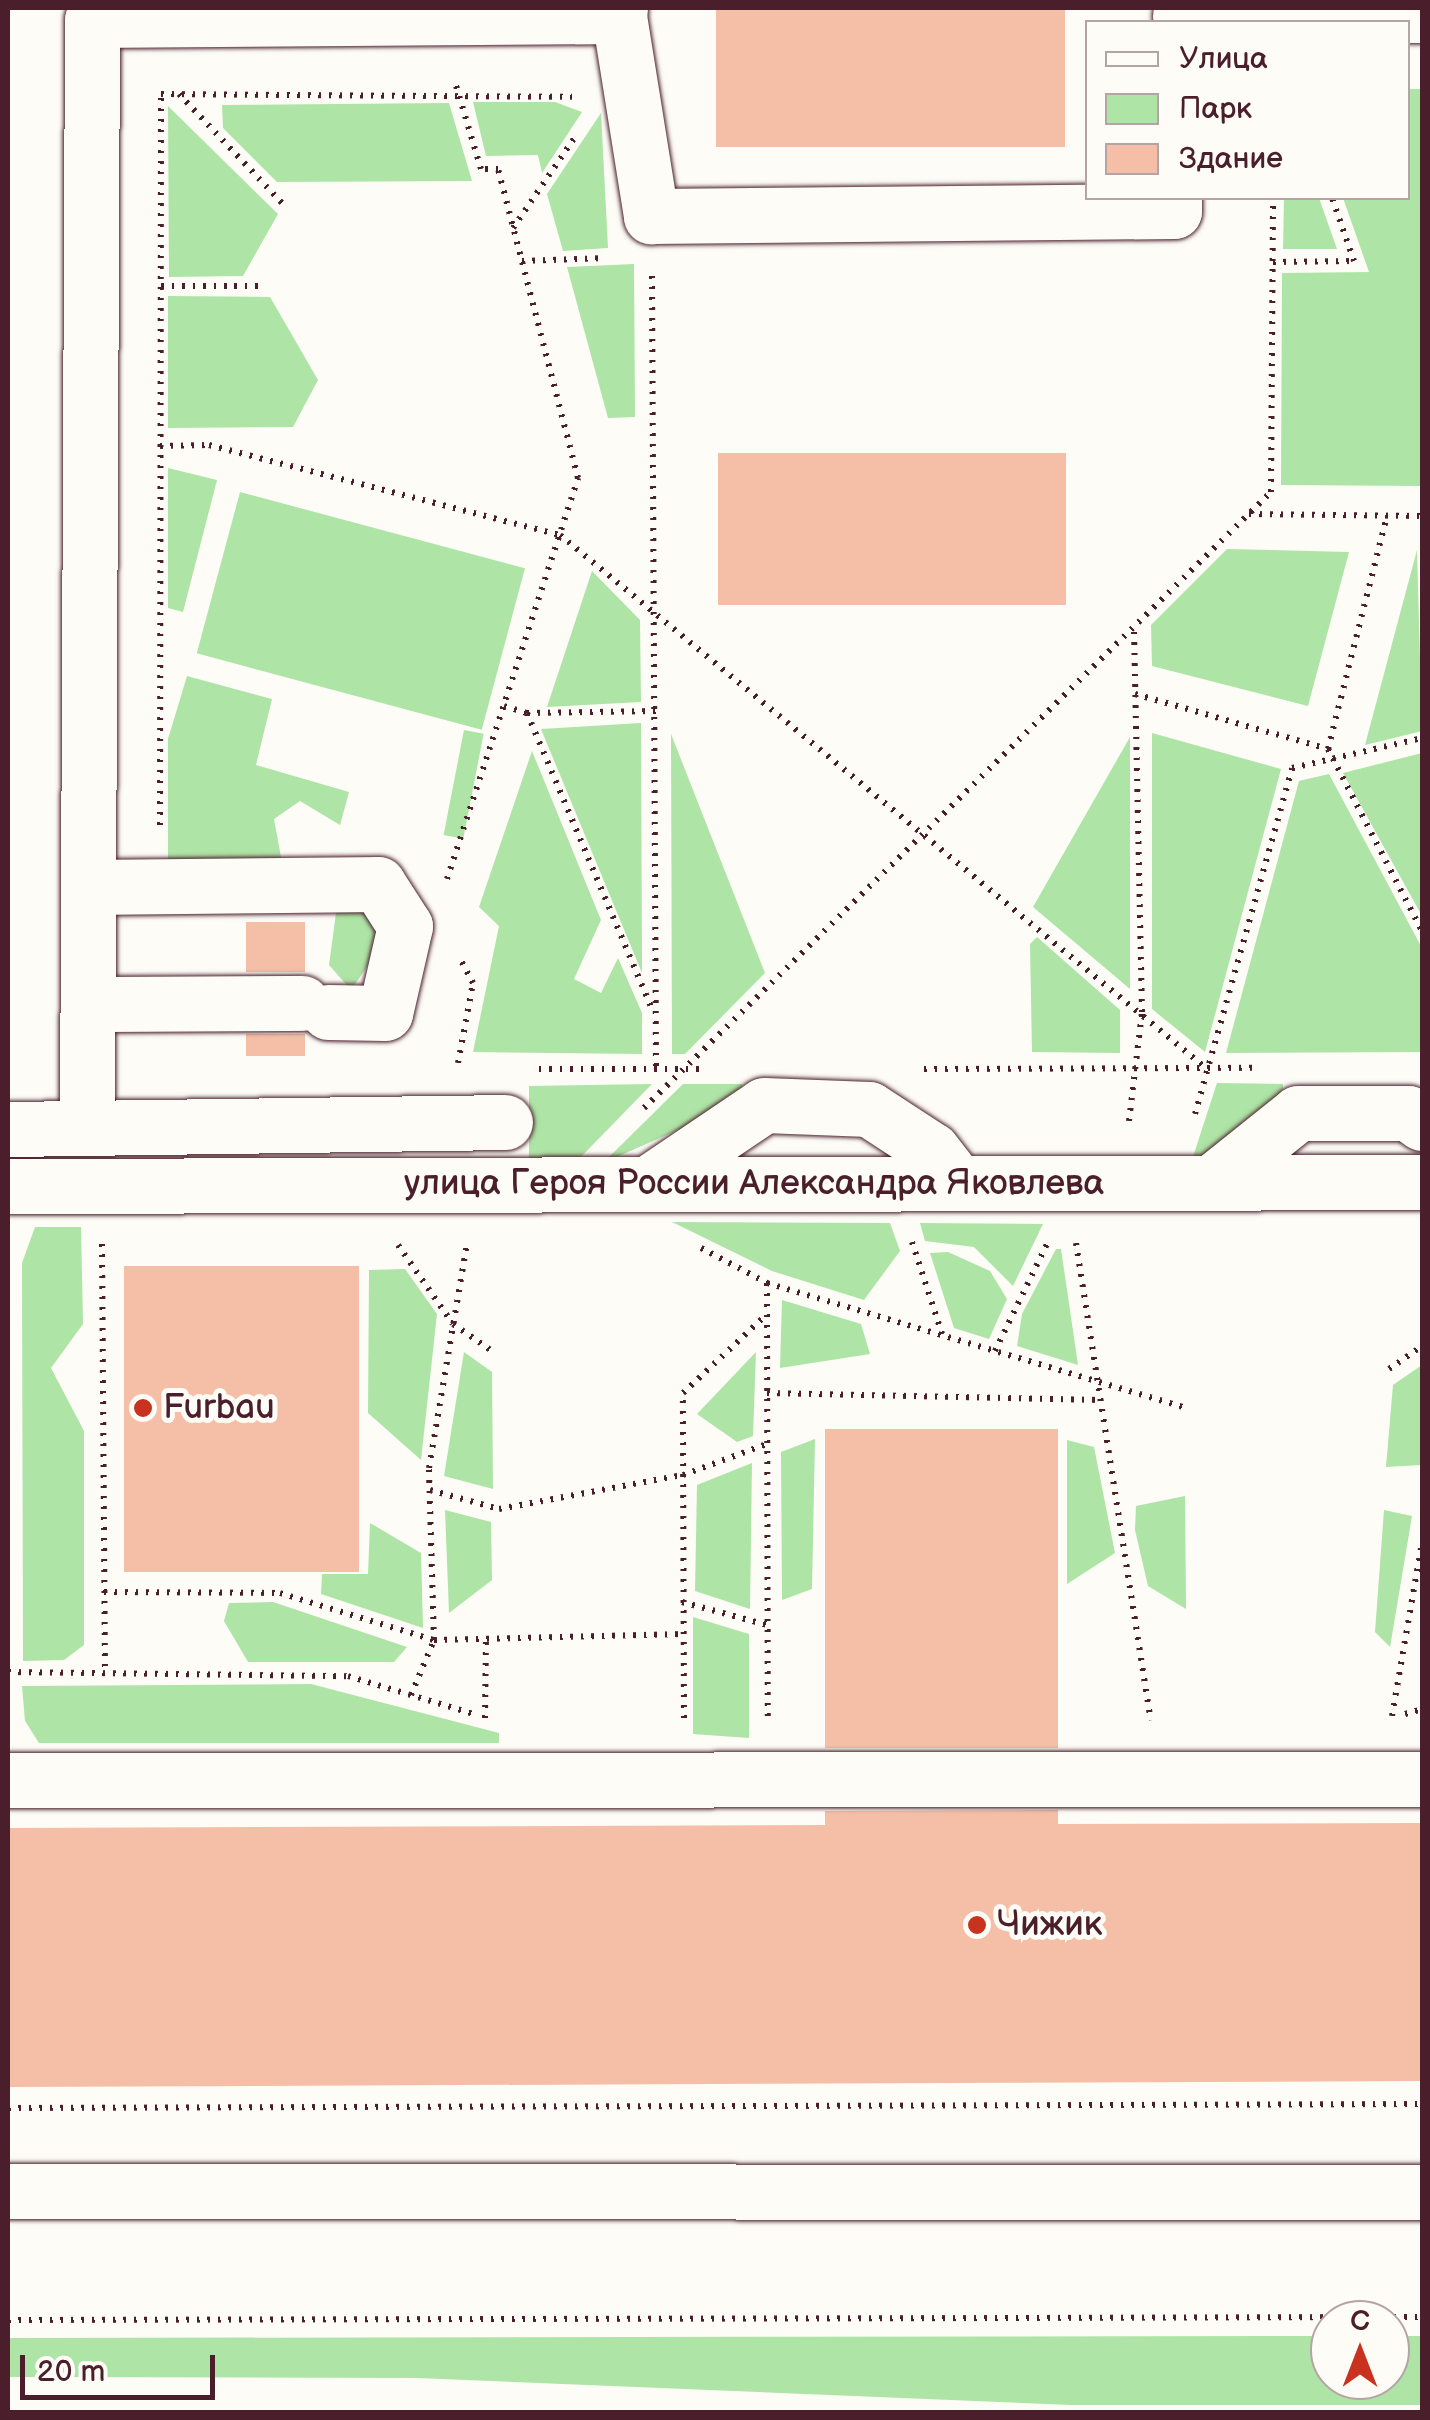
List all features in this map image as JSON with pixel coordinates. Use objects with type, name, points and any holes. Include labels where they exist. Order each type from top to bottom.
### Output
[{"type":"street","points":[[88,1125],[92,20],[620,12],[652,236],[1174,210],[1174,200]]},
{"type":"street","points":[[1180,15],[1422,16]]},
{"type":"street","points":[[88,1004],[385,1013],[405,926],[378,884],[89,887]]},
{"type":"street","points":[[647,1184],[764,1105],[869,1108],[932,1150],[956,1181]]},
{"type":"street","points":[[1172,1182],[1298,1113],[1408,1113],[1422,1124]]},
{"type":"street","points":[[8,1129],[505,1122]]},
{"type":"street","name":"улица Героя России Александра Яковлева","points":[[8,1186],[94,1211],[647,1184],[1422,1182]]},
{"type":"street","points":[[8,1780],[1422,1779]]},
{"type":"street","points":[[8,2191],[1422,2192]]},
{"type":"path","points":[[436,17],[481,169],[498,169],[578,478],[442,895]]},
{"type":"path","points":[[160,886],[161,94],[558,91],[585,105]]},
{"type":"path","points":[[179,94],[283,204]]},
{"type":"path","points":[[513,228],[583,125]]},
{"type":"path","points":[[630,1121],[1271,492],[1273,200]]},
{"type":"path","points":[[1273,262],[1354,260],[1333,200]]},
{"type":"path","points":[[522,260],[652,236],[657,614],[656,1070]]},
{"type":"path","points":[[161,286],[263,286]]},
{"type":"path","points":[[160,446],[209,445],[560,535],[926,830],[1208,1068]]},
{"type":"path","points":[[1248,514],[1422,516]]},
{"type":"path","points":[[1387,516],[1328,749],[1329,759],[1422,931]]},
{"type":"path","points":[[1134,626],[1142,1012],[1129,1068],[1172,1182]]},
{"type":"path","points":[[1135,694],[1328,749]]},
{"type":"path","points":[[504,706],[528,713],[657,711]]},
{"type":"path","points":[[528,713],[656,1018]]},
{"type":"path","points":[[1172,1182],[1292,768],[1422,738]]},
{"type":"path","points":[[454,948],[473,983],[457,1070]]},
{"type":"path","points":[[94,1211],[105,1673]]},
{"type":"path","points":[[388,1230],[453,1324],[492,1351]]},
{"type":"path","points":[[908,1232],[943,1336]]},
{"type":"path","points":[[995,1351],[1054,1232]]},
{"type":"path","points":[[411,1695],[434,1640],[430,1490],[468,1233]]},
{"type":"path","points":[[1074,1234],[1152,1727]]},
{"type":"path","points":[[686,1241],[768,1284],[1187,1408]]},
{"type":"path","points":[[768,1284],[768,1730]]},
{"type":"path","points":[[685,1740],[683,1393],[768,1314]]},
{"type":"path","points":[[1390,1369],[1422,1346]]},
{"type":"path","points":[[768,1393],[1102,1400]]},
{"type":"path","points":[[430,1490],[499,1509],[683,1474],[768,1444]]},
{"type":"path","points":[[1392,1718],[1420,1572],[1422,1542]]},
{"type":"path","points":[[104,1592],[280,1593],[434,1640],[683,1634]]},
{"type":"path","points":[[682,1602],[768,1626]]},
{"type":"path","points":[[485,1718],[486,1638]]},
{"type":"path","points":[[8,2108],[1422,2104]]},
{"type":"path","points":[[8,2320],[1422,2318]]},
{"type":"green space","points":[[1410,89],[1422,89],[1422,486],[1281,485],[1282,273],[1369,272],[1344,200],[1410,200]]},
{"type":"green space","points":[[473,102],[555,102],[582,112],[542,173],[538,155],[486,156]]},
{"type":"green space","points":[[449,103],[472,181],[277,182],[223,128],[222,105]]},
{"type":"green space","points":[[168,106],[278,214],[243,276],[169,277]]},
{"type":"green space","points":[[601,113],[608,248],[563,251],[547,194]]},
{"type":"green space","points":[[1284,200],[1320,200],[1337,249],[1283,249]]},
{"type":"green space","points":[[634,264],[635,417],[608,418],[567,267]]},
{"type":"green space","points":[[168,296],[270,297],[318,380],[293,427],[168,428]]},
{"type":"green space","points":[[168,468],[217,480],[183,612],[168,608]]},
{"type":"green space","points":[[240,492],[525,568],[482,730],[197,653]]},
{"type":"green space","points":[[1227,549],[1349,552],[1308,706],[1152,666],[1151,625]]},
{"type":"green space","points":[[1417,550],[1422,731],[1365,745]]},
{"type":"green space","points":[[592,571],[640,620],[641,702],[547,707]]},
{"type":"green space","points":[[187,676],[272,699],[256,765],[349,792],[340,825],[300,801],[274,819],[283,868],[168,868],[168,739]]},
{"type":"green space","points":[[641,723],[642,973],[541,729]]},
{"type":"green space","points":[[464,730],[484,734],[463,839],[444,835]]},
{"type":"green space","points":[[1152,733],[1281,769],[1205,1052],[1152,1009]]},
{"type":"green space","points":[[671,734],[765,973],[685,1054],[672,1054]]},
{"type":"green space","points":[[1130,737],[1130,989],[1033,907]]},
{"type":"green space","points":[[532,751],[601,920],[574,979],[601,993],[618,958],[642,1013],[642,1054],[473,1052],[499,926],[479,907]]},
{"type":"green space","points":[[1422,753],[1422,916],[1343,773]]},
{"type":"green space","points":[[1329,774],[1422,948],[1422,1052],[1226,1053],[1299,781]]},
{"type":"green space","points":[[338,898],[363,898],[388,936],[351,990],[329,965]]},
{"type":"green space","points":[[1037,937],[1120,1010],[1120,1053],[1032,1052],[1030,944]]},
{"type":"green space","points":[[1217,1083],[1283,1084],[1282,1104],[1191,1163]]},
{"type":"green space","points":[[652,1084],[574,1164],[529,1165],[529,1086]]},
{"type":"green space","points":[[683,1084],[742,1084],[744,1101],[603,1163]]},
{"type":"green space","points":[[672,1222],[890,1223],[900,1251],[864,1300],[772,1271]]},
{"type":"green space","points":[[920,1223],[1043,1224],[1013,1286],[974,1247],[925,1241]]},
{"type":"green space","points":[[35,1227],[81,1227],[83,1324],[51,1368],[84,1431],[84,1645],[64,1660],[23,1661],[22,1263]]},
{"type":"green space","points":[[1056,1249],[1061,1249],[1078,1365],[1017,1346],[1022,1314]]},
{"type":"green space","points":[[948,1252],[990,1271],[1007,1299],[989,1339],[954,1328],[930,1253]]},
{"type":"green space","points":[[405,1269],[437,1314],[421,1460],[368,1413],[369,1270]]},
{"type":"green space","points":[[782,1300],[861,1324],[870,1354],[780,1368]]},
{"type":"green space","points":[[464,1352],[492,1372],[493,1489],[444,1476]]},
{"type":"green space","points":[[756,1352],[753,1436],[737,1442],[697,1414]]},
{"type":"green space","points":[[1422,1365],[1421,1465],[1386,1467],[1393,1385]]},
{"type":"green space","points":[[815,1439],[812,1589],[782,1600],[781,1452]]},
{"type":"green space","points":[[1067,1440],[1094,1447],[1115,1553],[1067,1584]]},
{"type":"green space","points":[[752,1463],[750,1609],[695,1591],[697,1485]]},
{"type":"green space","points":[[1185,1496],[1186,1609],[1148,1586],[1135,1530],[1136,1506]]},
{"type":"green space","points":[[445,1510],[491,1522],[492,1580],[449,1613]]},
{"type":"green space","points":[[1384,1510],[1412,1516],[1390,1647],[1375,1632]]},
{"type":"green space","points":[[370,1523],[421,1553],[423,1628],[321,1594],[322,1574],[368,1574]]},
{"type":"green space","points":[[273,1602],[407,1647],[394,1662],[248,1662],[224,1621],[229,1603]]},
{"type":"green space","points":[[693,1617],[749,1634],[749,1738],[693,1734]]},
{"type":"green space","points":[[311,1684],[499,1733],[499,1743],[39,1743],[25,1721],[22,1686]]},
{"type":"green space","points":[[1310,2336],[1310,2400],[1410,2400],[1410,2336],[1422,2336],[1422,2405],[1071,2405],[417,2378],[8,2377],[8,2338]]},
{"type":"building","points":[[716,8],[1065,8],[1065,147],[716,147]]},
{"type":"building","points":[[718,453],[1066,453],[1066,605],[718,605]]},
{"type":"building","points":[[246,922],[305,922],[305,972],[246,972]]},
{"type":"building","points":[[246,1034],[305,1034],[305,1056],[246,1056]]},
{"type":"building","points":[[124,1266],[359,1266],[359,1572],[124,1572]]},
{"type":"building","points":[[825,1429],[1058,1429],[1058,1748],[825,1748]]},
{"type":"building","points":[[1058,1810],[1058,1824],[1422,1823],[1422,2081],[8,2087],[8,1828],[825,1825],[825,1811]]},
{"type":"place","name":"Furbau","points":[[143,1408]]},
{"type":"place","name":"Чижик","points":[[977,1925]]}]
